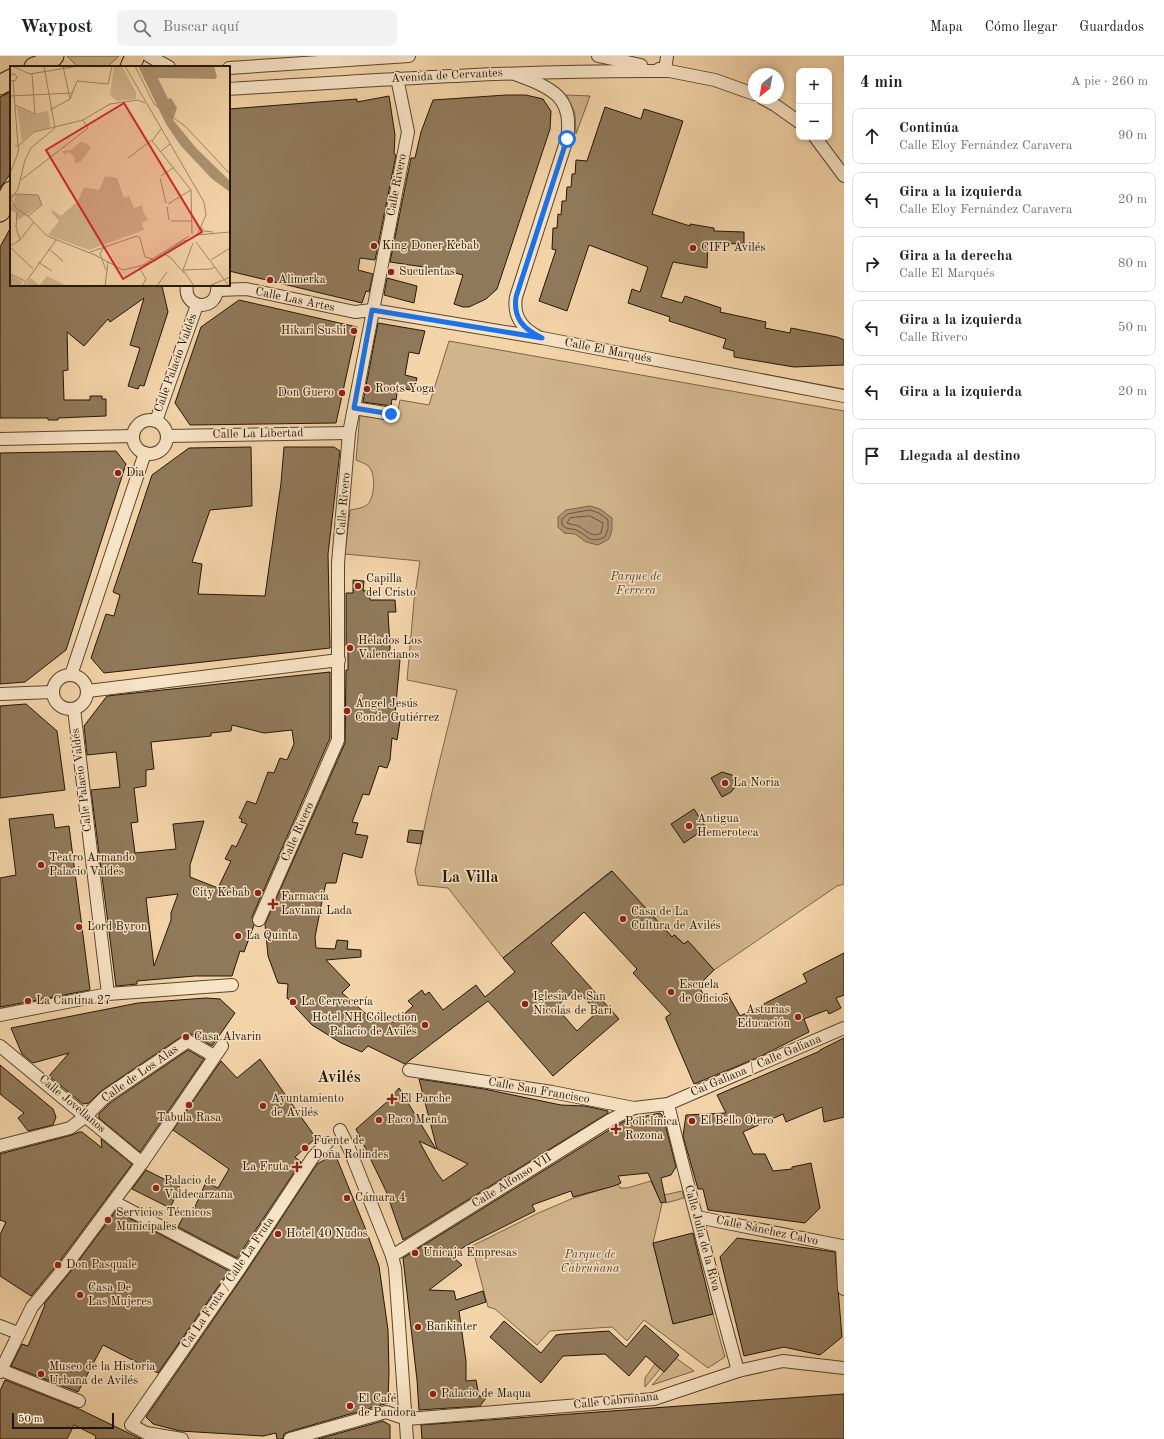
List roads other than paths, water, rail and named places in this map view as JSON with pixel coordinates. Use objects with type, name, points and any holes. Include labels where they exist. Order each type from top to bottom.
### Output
[{"type":"main road","points":[[37,66],[46,63],[54,56],[59,66]]},
{"type":"main road","points":[[131,66],[136,56]]},
{"type":"main road","points":[[0,85],[10,80]]},
{"type":"main road","points":[[0,212],[10,193]]},
{"type":"street","points":[[149,56],[167,66]]},
{"type":"street","points":[[297,64],[316,56]]},
{"type":"street","name":"Avenida de Cervantes","points":[[230,68],[410,56]]},
{"type":"street","name":"Avenida de Cervantes","points":[[598,56],[665,71],[715,80],[748,92]]},
{"type":"street","points":[[665,71],[667,56]]},
{"type":"street","name":"Avenida de Cervantes","points":[[230,89],[397,78],[510,73],[591,70],[665,71]]},
{"type":"street","points":[[510,73],[546,86],[555,92],[565,108],[570,123],[567,139],[516,297],[514,308],[518,319],[529,332],[542,338]]},
{"type":"street","name":"Calle Rivero","points":[[259,920],[338,740],[338,563],[349,433],[408,132],[397,78]]},
{"type":"street","points":[[773,104],[796,120]]},
{"type":"street","points":[[817,140],[844,176]]},
{"type":"street","points":[[187,286],[187,294],[189,299],[197,305],[208,304],[213,301],[218,288]]},
{"type":"street","name":"Calle Las Artes","points":[[218,288],[246,289],[355,312],[372,310]]},
{"type":"street","name":"Calle Palacio Valdés","points":[[156,420],[197,305]]},
{"type":"street","name":"Calle El Marqués","points":[[372,310],[542,338],[844,396]]},
{"type":"street","points":[[354,408],[391,414]]},
{"type":"street","points":[[145,420],[156,420],[164,426],[167,436],[165,445],[159,452],[144,453],[138,448],[133,436],[136,426],[140,423],[145,420]]},
{"type":"street","name":"Calle La Libertad","points":[[167,436],[349,433]]},
{"type":"street","points":[[0,439],[133,436]]},
{"type":"street","points":[[71,675],[144,453]]},
{"type":"street","points":[[88,691],[339,660]]},
{"type":"street","points":[[71,675],[80,678],[84,682],[88,691],[84,703],[74,709],[61,707],[55,700],[53,692],[57,682],[61,678],[71,675]]},
{"type":"street","points":[[0,694],[53,692]]},
{"type":"street","name":"Calle Palacio Valdés","points":[[74,709],[108,994]]},
{"type":"street","points":[[0,1015],[108,994],[232,984]]},
{"type":"street","name":"Cai Galiana / Calle Galiana","points":[[668,1104],[844,1028]]},
{"type":"street","name":"Calle de Los Alas","points":[[0,1146],[70,1128],[86,1116],[105,1097],[188,1041],[214,1056]]},
{"type":"street","name":"Calle Jovellanos","points":[[0,1046],[142,1163]]},
{"type":"street","points":[[79,1401],[1,1371],[32,1307],[66,1267],[114,1202],[222,1046]]},
{"type":"street","name":"Calle San Francisco","points":[[409,1070],[557,1093],[634,1108],[668,1104]]},
{"type":"street","name":"Calle Julia de la Riva","points":[[668,1104],[687,1187],[697,1217],[738,1371]]},
{"type":"street","name":"Calle Alfonso VII","points":[[392,1256],[610,1120],[634,1108]]},
{"type":"street","points":[[340,1130],[349,1148],[392,1256],[395,1268],[407,1419],[407,1439]]},
{"type":"street","name":"Cai La Fruta / Calle La Fruta","points":[[144,1436],[131,1425],[240,1268],[313,1157],[327,1143]]},
{"type":"street","points":[[114,1202],[240,1268]]},
{"type":"street","name":"Calle Sánchez Calvo","points":[[697,1217],[843,1246],[844,1289]]},
{"type":"street","points":[[0,1326],[18,1333]]},
{"type":"street","name":"Calle Cabruñana","points":[[407,1419],[654,1399],[738,1371],[783,1361],[844,1368]]},
{"type":"street","points":[[290,1439],[386,1412],[407,1419]]},
{"type":"street","points":[[144,1436],[182,1439]]},
{"type":"water","points":[[590,506],[600,509],[612,518],[612,530],[609,539],[598,545],[586,542],[575,534],[564,533],[558,527],[558,517],[566,510]]},
{"type":"place","name":"King Doner Kebab","points":[[374,246]]},
{"type":"place","name":"CIFP Avilés","points":[[693,248]]},
{"type":"place","name":"Suculentas","points":[[391,272]]},
{"type":"place","name":"Alimerka","points":[[270,280]]},
{"type":"place","name":"Hikari Sushi","points":[[354,331]]},
{"type":"place","name":"Roots Yoga","points":[[367,389]]},
{"type":"place","name":"Don Guero","points":[[342,393]]},
{"type":"place","name":"Dia","points":[[118,473]]},
{"type":"place","name":"Capilla del Cristo","points":[[358,586]]},
{"type":"place","name":"Helados Los Valencianos","points":[[350,648]]},
{"type":"place","name":"Ángel Jesús Conde Gutiérrez","points":[[347,711]]},
{"type":"place","name":"La Noria","points":[[725,783]]},
{"type":"place","name":"Antigua Hemeroteca","points":[[689,826]]},
{"type":"place","name":"Teatro Armando Palacio Valdés","points":[[41,865]]},
{"type":"place","name":"City Kebab","points":[[258,893]]},
{"type":"place","name":"Farmacia Laviana Lada","points":[[273,904]]},
{"type":"place","name":"Casa de La Cultura de Avilés","points":[[623,919]]},
{"type":"place","name":"Lord Byron","points":[[79,927]]},
{"type":"place","name":"La Quinta","points":[[238,936]]},
{"type":"place","name":"Escuela de Oficios","points":[[671,992]]},
{"type":"place","name":"La Cantina 27","points":[[28,1001]]},
{"type":"place","name":"La Cervecería","points":[[293,1002]]},
{"type":"place","name":"Iglesia de San Nicolás de Bari","points":[[525,1004]]},
{"type":"place","name":"Asturias Educación","points":[[798,1017]]},
{"type":"place","name":"Hotel NH Collection Palacio de Avilés","points":[[425,1025]]},
{"type":"place","name":"Casa Alvarin","points":[[186,1037]]},
{"type":"place","name":"El Parche","points":[[392,1099]]},
{"type":"place","name":"Tabula Rasa","points":[[189,1105]]},
{"type":"place","name":"Ayuntamiento de Avilés","points":[[263,1106]]},
{"type":"place","name":"Paco Menta","points":[[379,1120]]},
{"type":"place","name":"El Bello Otero","points":[[692,1121]]},
{"type":"place","name":"Policlínica Rozona","points":[[616,1129]]},
{"type":"place","name":"Fuente de Doña Rolindes","points":[[305,1148]]},
{"type":"place","name":"La Fruta","points":[[297,1167]]},
{"type":"place","name":"Palacio de Valdecarzana","points":[[156,1188]]},
{"type":"place","name":"Cámara 4","points":[[347,1198]]},
{"type":"place","name":"Servicios Técnicos Municipales","points":[[108,1220]]},
{"type":"place","name":"Hotel 40 Nudos","points":[[278,1234]]},
{"type":"place","name":"Unicaja Empresas","points":[[415,1253]]},
{"type":"place","name":"Don Pasquale","points":[[58,1265]]},
{"type":"place","name":"Casa De Las Mujeres","points":[[80,1295]]},
{"type":"place","name":"Bankinter","points":[[418,1327]]},
{"type":"place","name":"Museo de la Historia Urbana de Avilés","points":[[41,1374]]},
{"type":"place","name":"Palacio de Maqua","points":[[433,1394]]},
{"type":"place","name":"El Café de Pandora","points":[[350,1406]]},
{"type":"district","name":"La Villa","points":[[470,878]]},
{"type":"district","name":"Avilés","points":[[339,1078]]},
{"type":"park label","name":"Parque de Ferrera","points":[[636,584]]},
{"type":"park label","name":"Parque de Cabruñana","points":[[590,1262]]}]
